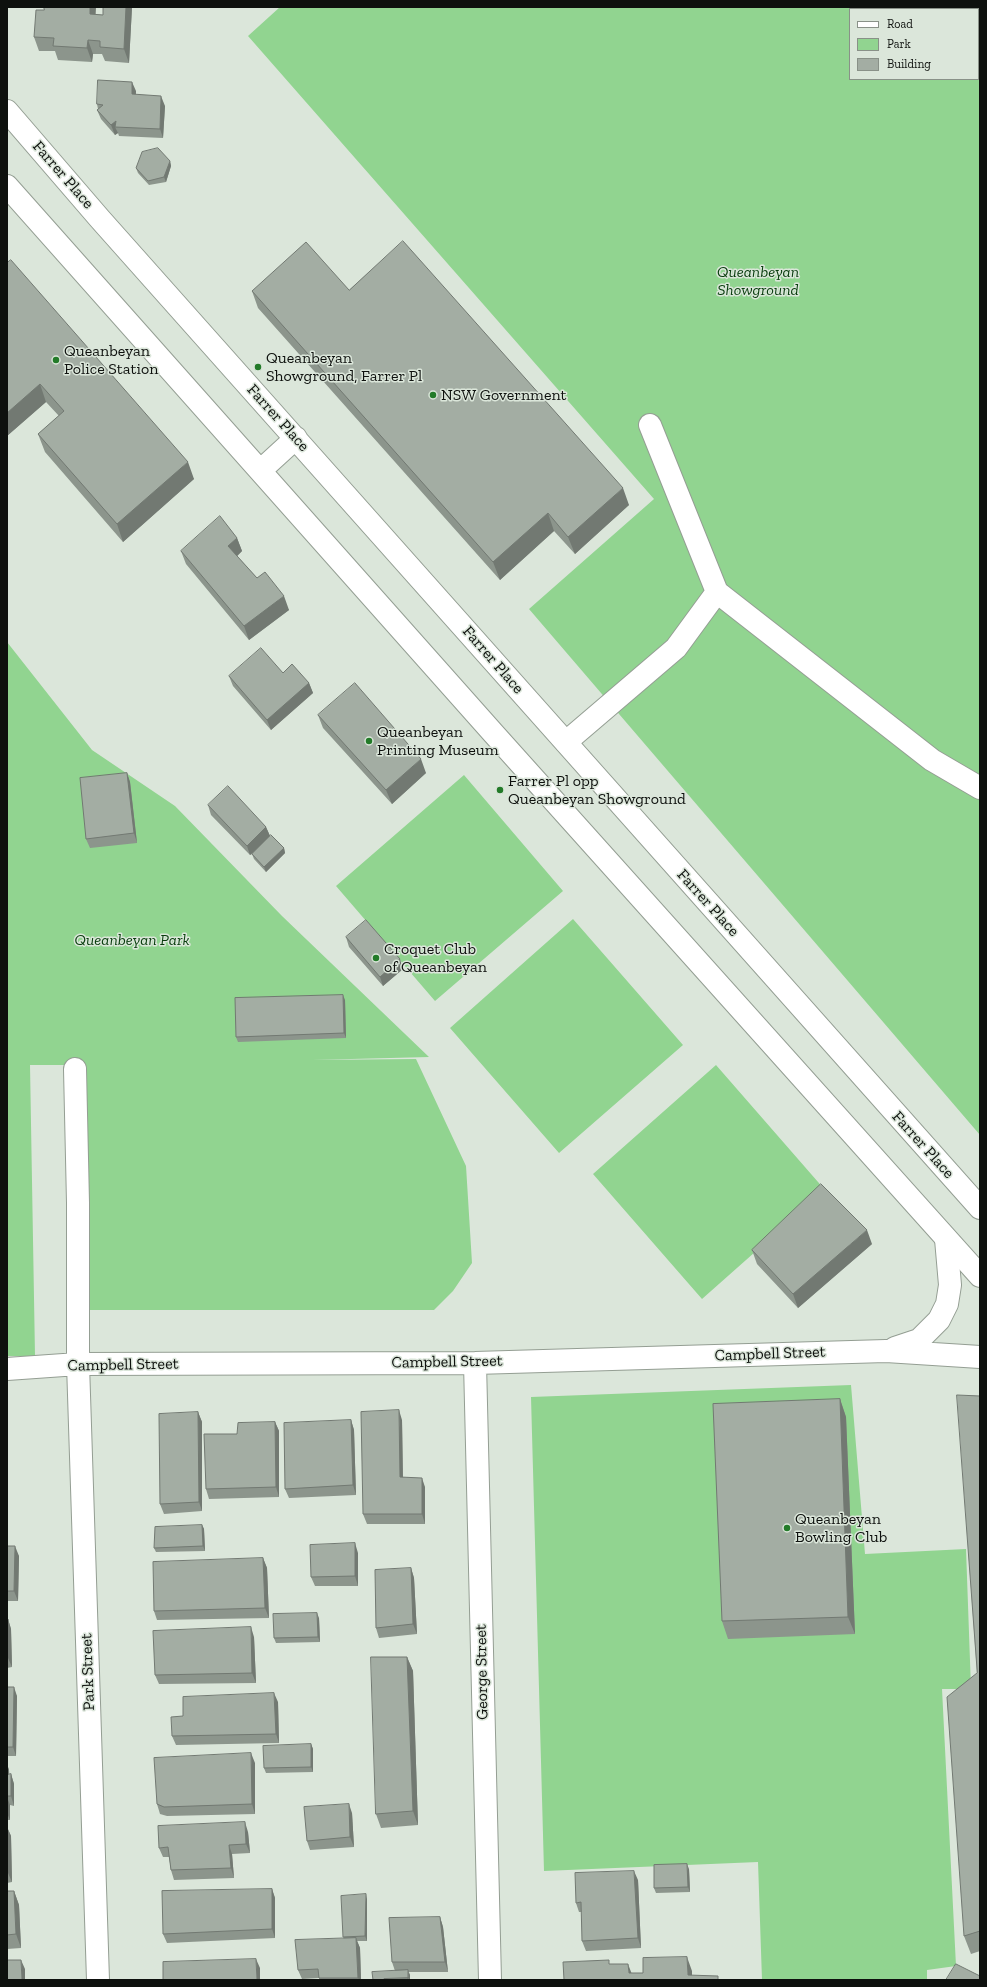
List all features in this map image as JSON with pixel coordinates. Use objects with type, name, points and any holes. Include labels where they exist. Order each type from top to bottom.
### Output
[{"type":"main road","name":"Farrer Place","points":[[7,111],[100,219],[980,1208]]},
{"type":"main road","points":[[7,186],[494,734],[980,1276]]},
{"type":"main road","points":[[650,425],[717,592],[932,760],[980,788]]},
{"type":"main road","points":[[260,470],[296,438]]},
{"type":"main road","points":[[566,742],[676,648],[717,592]]},
{"type":"main road","name":"Park Street","points":[[75,1069],[78,1203],[78,1364],[98,1980]]},
{"type":"main road","name":"Campbell Street","points":[[886,1351],[919,1340],[939,1320],[947,1304],[950,1285],[946,1239]]},
{"type":"main road","name":"Campbell Street","points":[[7,1369],[78,1364],[474,1363],[886,1351],[980,1358]]},
{"type":"main road","name":"George Street","points":[[474,1363],[490,1980]]},
{"type":"green space","name":"Queanbeyan Showground","points":[[280,7],[980,7],[980,1135],[529,609],[654,499],[248,36]]},
{"type":"green space","name":"Queanbeyan Park","points":[[7,642],[92,750],[175,806],[282,916],[429,1057],[312,1060],[416,1059],[466,1166],[472,1263],[453,1291],[434,1310],[86,1310],[83,1065],[30,1065],[35,1356],[7,1356]]},
{"type":"green space","points":[[464,775],[563,891],[435,1001],[336,886]]},
{"type":"green space","points":[[573,919],[683,1045],[559,1153],[450,1028]]},
{"type":"green space","points":[[716,1065],[825,1190],[702,1299],[593,1174]]},
{"type":"green space","points":[[851,1385],[865,1554],[966,1549],[971,1689],[942,1689],[956,1966],[927,1970],[927,1980],[762,1980],[758,1862],[544,1871],[531,1397]]},
{"type":"building","points":[[44,7],[90,7],[90,14],[103,15],[103,7],[126,7],[124,49],[100,47],[100,41],[88,40],[87,48],[53,46],[54,38],[34,37],[36,10],[44,10]]},
{"type":"building","points":[[98,80],[132,82],[132,94],[161,96],[160,129],[115,127],[116,121],[111,125],[97,110],[103,105],[97,104]]},
{"type":"building","points":[[158,148],[170,161],[164,177],[148,181],[136,168],[142,152]]},
{"type":"building","name":"NSW Government","points":[[403,241],[623,488],[568,537],[548,513],[493,562],[252,291],[306,242],[349,290]]},
{"type":"building","points":[[11,260],[188,462],[117,524],[38,434],[64,411],[40,384],[7,413],[7,263]]},
{"type":"building","points":[[220,516],[237,538],[228,546],[257,578],[265,572],[284,596],[244,626],[181,551]]},
{"type":"building","points":[[261,648],[283,673],[292,664],[309,683],[267,720],[229,676]]},
{"type":"building","points":[[355,683],[421,759],[386,790],[318,715]]},
{"type":"building","points":[[127,773],[134,833],[86,839],[80,778]]},
{"type":"building","points":[[228,786],[266,827],[247,846],[208,805]]},
{"type":"building","points":[[271,835],[284,848],[264,867],[252,854]]},
{"type":"building","name":"Croquet Club of Queanbeyan","points":[[366,920],[400,959],[380,977],[346,937]]},
{"type":"building","points":[[343,995],[344,1033],[236,1037],[235,998]]},
{"type":"building","points":[[821,1184],[867,1230],[793,1294],[752,1250]]},
{"type":"building","points":[[957,1395],[980,1396],[980,1931],[964,1936],[947,1697],[977,1673]]},
{"type":"building","name":"Queanbeyan Bowling Club","points":[[840,1399],[848,1617],[722,1621],[713,1404]]},
{"type":"building","points":[[399,1410],[400,1477],[422,1478],[422,1514],[363,1514],[361,1412]]},
{"type":"building","points":[[198,1412],[199,1502],[160,1504],[159,1414]]},
{"type":"building","points":[[351,1420],[353,1485],[285,1489],[284,1423]]},
{"type":"building","points":[[275,1422],[276,1487],[206,1489],[204,1434],[237,1434],[238,1423]]},
{"type":"building","points":[[202,1525],[203,1546],[154,1548],[155,1527]]},
{"type":"building","points":[[355,1543],[355,1576],[311,1577],[310,1545]]},
{"type":"building","points":[[7,1546],[15,1546],[14,1591],[7,1591]]},
{"type":"building","points":[[263,1558],[265,1608],[154,1611],[153,1562]]},
{"type":"building","points":[[411,1568],[413,1624],[376,1628],[375,1570]]},
{"type":"building","points":[[317,1613],[318,1637],[274,1638],[273,1614]]},
{"type":"building","points":[[8,1619],[8,1658],[7,1658]]},
{"type":"building","points":[[251,1627],[252,1673],[155,1675],[153,1631]]},
{"type":"building","points":[[371,1657],[407,1657],[413,1811],[376,1814]]},
{"type":"building","points":[[7,1687],[14,1687],[13,1747],[7,1747]]},
{"type":"building","points":[[274,1693],[276,1734],[172,1736],[171,1717],[183,1716],[183,1697]]},
{"type":"building","points":[[311,1744],[311,1767],[264,1768],[263,1746]]},
{"type":"building","points":[[251,1753],[252,1804],[164,1807],[157,1804],[154,1758]]},
{"type":"building","points":[[11,1774],[11,1796],[7,1796],[7,1775]]},
{"type":"building","points":[[349,1804],[350,1837],[307,1841],[304,1807]]},
{"type":"building","points":[[245,1822],[246,1844],[229,1845],[231,1868],[171,1870],[168,1847],[159,1848],[158,1826]]},
{"type":"building","points":[[7,1827],[8,1873],[7,1873]]},
{"type":"building","points":[[687,1864],[688,1887],[654,1888],[654,1865]]},
{"type":"building","points":[[634,1871],[638,1938],[582,1941],[581,1902],[576,1903],[575,1873]]},
{"type":"building","points":[[272,1889],[272,1929],[163,1934],[162,1891]]},
{"type":"building","points":[[7,1891],[14,1891],[16,1934],[7,1935]]},
{"type":"building","points":[[366,1894],[365,1936],[343,1937],[341,1896]]},
{"type":"building","points":[[440,1917],[445,1962],[392,1962],[389,1918]]},
{"type":"building","points":[[356,1938],[358,1978],[319,1978],[318,1969],[298,1970],[295,1940]]},
{"type":"building","points":[[687,1957],[688,1975],[718,1976],[718,1980],[564,1980],[563,1962],[609,1960],[609,1964],[628,1964],[629,1973],[643,1973],[643,1958]]},
{"type":"building","points":[[256,1959],[257,1980],[163,1980],[163,1962]]},
{"type":"building","points":[[7,1960],[21,1960],[22,1980],[7,1980]]},
{"type":"building","points":[[956,1964],[980,1976],[980,1980],[946,1980]]},
{"type":"building","points":[[408,1970],[408,1979],[373,1980],[372,1972]]},
{"type":"building","points":[[409,1978],[409,1980],[384,1980],[384,1979]]},
{"type":"place","name":"Queanbeyan Police Station","points":[[56,360]]},
{"type":"place","name":"Queanbeyan Showground, Farrer Pl","points":[[258,367]]},
{"type":"place","name":"NSW Government","points":[[433,395]]},
{"type":"place","name":"Queanbeyan Printing Museum","points":[[369,741]]},
{"type":"place","name":"Farrer Pl opp Queanbeyan Showground","points":[[500,790]]},
{"type":"place","name":"Croquet Club of Queanbeyan","points":[[376,958]]},
{"type":"place","name":"Queanbeyan Bowling Club","points":[[787,1528]]}]
